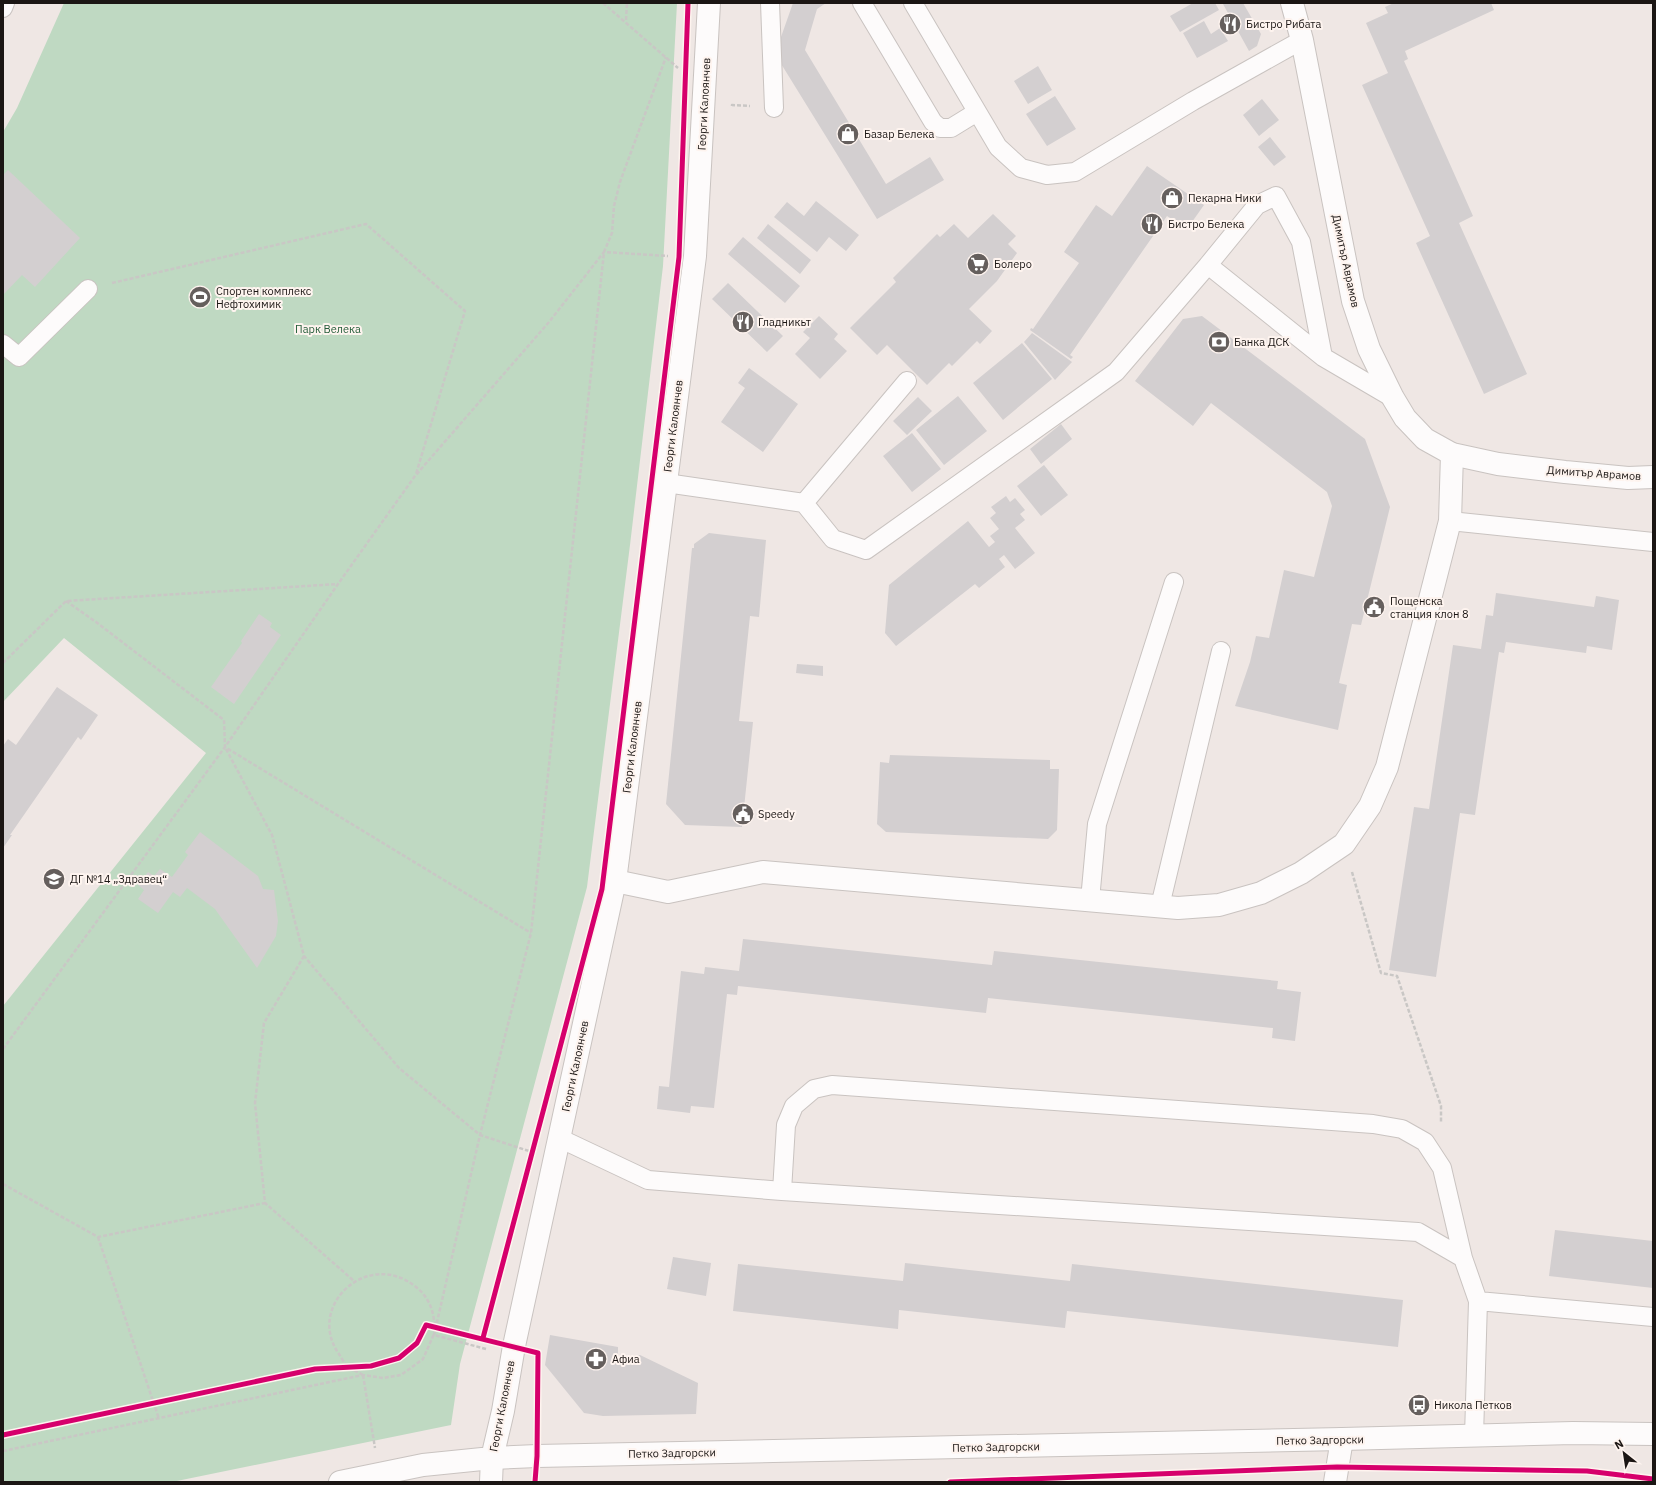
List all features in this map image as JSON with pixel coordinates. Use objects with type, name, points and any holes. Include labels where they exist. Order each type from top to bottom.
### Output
[{"type":"street","name":"Георги Калоянчев","points":[[490,1482],[492,1458],[503,1411],[512,1356],[615,881],[695,256],[710,3]]},
{"type":"street","name":"Димитър Аврамов","points":[[1292,3],[1302,40],[1353,301],[1369,349],[1393,398],[1406,418],[1425,439],[1452,454],[1498,464],[1565,472],[1628,478],[1653,477]]},
{"type":"street","points":[[615,881],[668,892],[763,872],[1178,908],[1219,905],[1260,893],[1301,873],[1344,844],[1370,806],[1386,767],[1450,521],[1452,454]]},
{"type":"street","name":"Петко Задгорски","points":[[340,1482],[424,1465],[492,1458],[1342,1440],[1573,1433],[1653,1434]]},
{"type":"street","points":[[1335,1482],[1342,1440]]},
{"type":"lane","points":[[3,8],[5,3]]},
{"type":"lane","points":[[770,3],[774,108]]},
{"type":"lane","points":[[862,3],[933,122],[940,128],[951,128],[977,112]]},
{"type":"lane","points":[[913,3],[998,147],[1021,168],[1047,175],[1075,172],[1193,101],[1302,40]]},
{"type":"lane","points":[[666,483],[804,503],[833,539],[866,550],[1116,372],[1208,265],[1257,205],[1276,196],[1300,242],[1323,357]]},
{"type":"lane","points":[[1208,265],[1323,357],[1393,398]]},
{"type":"lane","points":[[3,344],[19,356],[88,289]]},
{"type":"lane","points":[[804,503],[907,381]]},
{"type":"lane","points":[[1450,521],[1653,542]]},
{"type":"lane","points":[[1090,900],[1097,824],[1174,582]]},
{"type":"lane","points":[[1160,906],[1221,651]]},
{"type":"lane","points":[[782,1191],[786,1125],[794,1106],[814,1089],[832,1085],[1373,1124],[1402,1129],[1425,1142],[1442,1168],[1463,1258],[1478,1301],[1474,1436]]},
{"type":"lane","points":[[559,1138],[648,1180],[782,1191],[1418,1232],[1463,1258]]},
{"type":"lane","points":[[1478,1301],[1653,1317]]},
{"type":"path","points":[[603,3],[626,21],[681,70]]},
{"type":"path","points":[[626,21],[627,3]]},
{"type":"path","points":[[3,1049],[226,747],[338,584],[415,476],[549,322],[604,252],[612,233],[614,206],[620,182],[666,57]]},
{"type":"path","points":[[732,112],[732,105],[774,108]]},
{"type":"path","points":[[88,289],[366,224],[465,311],[415,476]]},
{"type":"path","points":[[604,252],[679,257],[695,256]]},
{"type":"path","points":[[3,1451],[363,1375],[383,1378],[402,1375],[423,1359],[434,1334],[480,1134],[530,933],[604,252]]},
{"type":"path","points":[[3,662],[66,601],[338,584]]},
{"type":"path","points":[[66,601],[96,622],[224,720],[226,747],[272,835],[304,956],[399,1068],[480,1134],[532,1152]]},
{"type":"path","points":[[226,747],[530,933]]},
{"type":"path","points":[[1344,844],[1381,972],[1396,976],[1441,1106],[1442,1168]]},
{"type":"path","points":[[304,956],[264,1023],[255,1103],[265,1203],[354,1281]]},
{"type":"path","points":[[530,1159],[534,1144]]},
{"type":"path","points":[[3,1184],[98,1237],[265,1203]]},
{"type":"path","points":[[98,1237],[159,1418]]},
{"type":"path","points":[[363,1375],[349,1367],[332,1344],[329,1326],[332,1311],[340,1294],[354,1281],[371,1274],[391,1274],[408,1280],[422,1291],[431,1307],[435,1327]]},
{"type":"path","points":[[426,1325],[442,1329]]},
{"type":"path","points":[[434,1334],[512,1356]]},
{"type":"path","points":[[342,1367],[356,1367]]},
{"type":"path","points":[[363,1375],[379,1474]]},
{"type":"path","points":[[148,1405],[163,1402]]},
{"type":"green space","name":"Парк Велека","points":[[64,3],[677,3],[663,266],[587,887],[460,1364],[451,1425],[172,1482],[3,1482],[3,1006],[206,753],[64,638],[3,702],[3,132],[17,108]]},
{"type":"building","points":[[793,3],[826,3],[817,9],[805,50],[886,184],[930,157],[944,180],[877,219],[775,54]]},
{"type":"building","points":[[1193,3],[1215,3],[1219,10],[1180,32],[1170,16]]},
{"type":"building","points":[[1243,3],[1261,34],[1257,46],[1249,51],[1223,4]]},
{"type":"building","points":[[1394,3],[1491,3],[1494,10],[1405,51],[1408,59],[1404,61],[1473,216],[1459,223],[1527,374],[1484,394],[1416,243],[1430,236],[1362,85],[1388,73],[1366,23],[1388,13],[1385,7]]},
{"type":"building","points":[[1204,21],[1211,34],[1220,28],[1228,41],[1197,58],[1183,33]]},
{"type":"building","points":[[1038,66],[1052,90],[1028,104],[1014,81]]},
{"type":"building","points":[[1055,96],[1076,129],[1047,146],[1026,114]]},
{"type":"building","points":[[1262,99],[1279,120],[1259,136],[1243,115]]},
{"type":"building","points":[[1270,137],[1286,157],[1274,166],[1258,147]]},
{"type":"building","points":[[1147,166],[1204,205],[1187,229],[1167,216],[1070,355],[1073,357],[1071,359],[1030,330],[1031,328],[1033,329],[1079,263],[1064,252],[1096,205],[1112,216]]},
{"type":"building","points":[[8,170],[80,238],[35,287],[22,275],[3,295],[3,175]]},
{"type":"building","points":[[816,201],[859,235],[846,251],[829,237],[817,252],[774,217],[787,202],[804,216]]},
{"type":"building","points":[[993,214],[1016,236],[1008,244],[1017,253],[997,281],[969,309],[992,331],[980,344],[977,341],[952,366],[949,363],[927,385],[887,345],[877,355],[850,328],[896,282],[893,278],[937,234],[940,237],[954,224],[968,238]]},
{"type":"building","points":[[768,224],[811,260],[800,274],[757,238]]},
{"type":"building","points":[[743,237],[800,286],[785,303],[728,254]]},
{"type":"building","points":[[728,283],[783,336],[767,352],[712,299]]},
{"type":"building","points":[[819,316],[838,334],[834,339],[847,351],[820,379],[795,354],[810,338],[803,332]]},
{"type":"building","points":[[1202,316],[1365,439],[1390,507],[1361,625],[1352,624],[1339,683],[1347,685],[1338,730],[1235,706],[1250,662],[1256,636],[1269,638],[1284,570],[1314,577],[1332,506],[1327,492],[1211,403],[1193,426],[1135,381],[1183,319]]},
{"type":"building","points":[[1032,333],[1072,362],[1055,380],[1024,342]]},
{"type":"building","points":[[1022,343],[1052,379],[1003,420],[973,383]]},
{"type":"building","points":[[749,368],[798,404],[763,452],[721,422],[745,388],[738,383]]},
{"type":"building","points":[[958,396],[987,431],[944,465],[916,430]]},
{"type":"building","points":[[918,397],[932,411],[907,435],[893,421]]},
{"type":"building","points":[[1061,424],[1072,439],[1041,464],[1030,449]]},
{"type":"building","points":[[912,433],[941,469],[912,492],[883,456]]},
{"type":"building","points":[[1044,465],[1068,495],[1041,516],[1017,486]]},
{"type":"building","points":[[1006,496],[1010,502],[1015,498],[1025,510],[1020,514],[1025,520],[1015,528],[1035,553],[1015,569],[1004,555],[999,559],[1005,567],[979,588],[975,584],[896,646],[885,633],[889,585],[968,521],[989,547],[995,542],[990,536],[999,529],[990,518],[996,513],[991,507]]},
{"type":"building","points":[[709,533],[766,540],[759,617],[750,616],[739,721],[753,722],[742,827],[685,825],[666,804],[692,548],[694,548],[694,544]]},
{"type":"building","points":[[1496,593],[1594,607],[1596,596],[1619,600],[1612,650],[1587,646],[1586,653],[1506,642],[1504,653],[1499,652],[1475,815],[1460,813],[1436,977],[1389,970],[1414,807],[1429,809],[1453,645],[1481,649],[1486,615],[1493,616]]},
{"type":"building","points":[[259,614],[272,623],[270,627],[281,635],[234,704],[211,687],[242,643],[241,641]]},
{"type":"building","points":[[797,664],[823,666],[823,676],[796,673]]},
{"type":"building","points":[[57,687],[98,715],[81,740],[78,737],[10,835],[12,835],[3,848],[3,746],[8,739],[16,745]]},
{"type":"building","points":[[890,755],[1050,760],[1050,769],[1059,769],[1057,830],[1048,839],[886,832],[877,824],[880,762],[889,763]]},
{"type":"building","points":[[200,832],[258,876],[263,889],[274,890],[278,921],[276,936],[257,968],[215,909],[187,888],[180,897],[173,892],[158,913],[138,899],[144,890],[138,885],[148,872],[154,876],[160,869],[172,877],[188,855],[185,852]]},
{"type":"building","points":[[743,939],[992,965],[994,951],[1278,981],[1277,989],[1301,992],[1295,1041],[1272,1038],[1273,1028],[988,998],[986,1013],[738,986],[737,995],[727,994],[714,1108],[691,1106],[690,1113],[657,1109],[659,1086],[669,1087],[681,971],[704,974],[705,967],[739,971]]},
{"type":"building","points":[[1555,1230],[1653,1241],[1653,1288],[1549,1276]]},
{"type":"building","points":[[673,1257],[711,1263],[706,1296],[667,1289]]},
{"type":"building","points":[[905,1263],[1070,1281],[1072,1264],[1403,1300],[1398,1347],[1067,1311],[1065,1328],[899,1310],[898,1329],[733,1311],[738,1264],[903,1281]]},
{"type":"building","points":[[550,1335],[618,1347],[618,1356],[640,1355],[698,1383],[696,1414],[603,1416],[584,1413],[545,1365]]},
{"type":"cycle path","points":[[483,1338],[602,889],[679,257],[688,3]]},
{"type":"cycle path","points":[[3,1435],[315,1369],[371,1366],[399,1358],[417,1343],[426,1325],[538,1353],[537,1456],[535,1482]]},
{"type":"cycle path","points":[[950,1482],[1337,1467],[1587,1471],[1653,1479]]},
{"type":"place","name":"Бистро Рибата","points":[[1230,24]]},
{"type":"place","name":"Базар Белека","points":[[848,134]]},
{"type":"place","name":"Пекарна Ники","points":[[1172,198]]},
{"type":"place","name":"Бистро Белека","points":[[1152,224]]},
{"type":"place","name":"Болеро","points":[[978,264]]},
{"type":"place","name":"Спортен комплекс Нефтохимик","points":[[200,297]]},
{"type":"place","name":"Гладникьт","points":[[743,322]]},
{"type":"place","name":"Банка ДСК","points":[[1219,342]]},
{"type":"place","name":"Пощенска станция клон 8","points":[[1374,607]]},
{"type":"place","name":"Speedy","points":[[743,814]]},
{"type":"place","name":"ДГ №14 „Здравец“","points":[[54,879]]},
{"type":"place","name":"Афиа","points":[[596,1359]]},
{"type":"place","name":"Никола Петков","points":[[1419,1405]]}]
